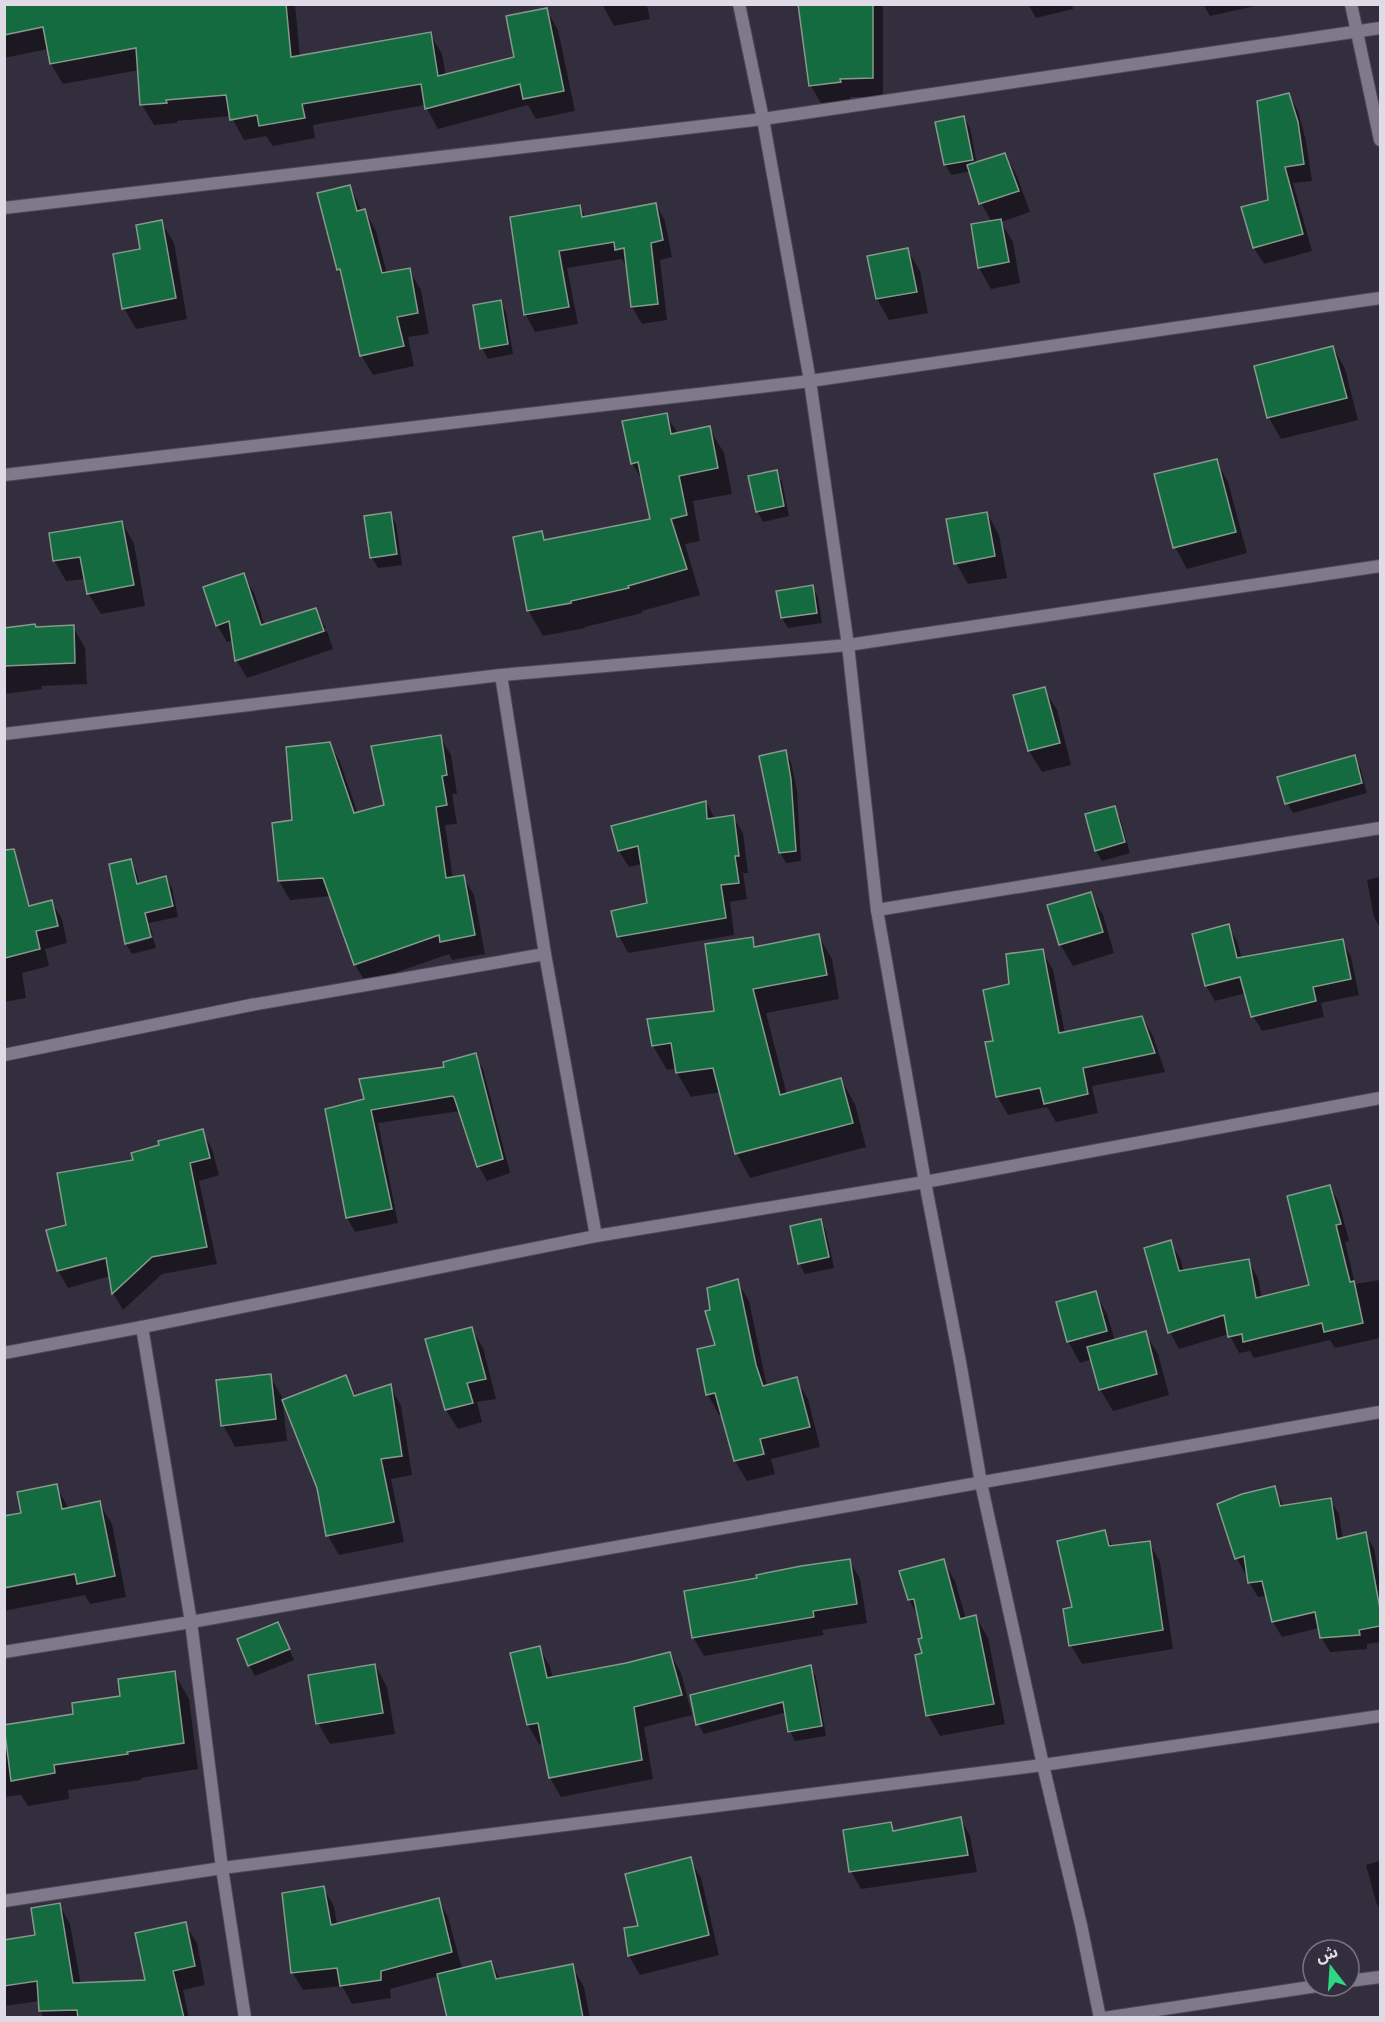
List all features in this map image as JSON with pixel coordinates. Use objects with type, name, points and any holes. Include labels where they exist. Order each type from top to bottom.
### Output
[{"type":"street","points":[[740,4],[810,381],[848,645],[877,910],[925,1182],[981,1484],[1102,2018],[1301,1988]]},
{"type":"street","points":[[1351,4],[1380,140]]},
{"type":"street","points":[[4,208],[763,119],[1380,28]]},
{"type":"street","points":[[4,475],[810,381],[1380,298]]},
{"type":"street","points":[[4,734],[501,675],[848,645],[1380,566]]},
{"type":"street","points":[[501,675],[544,954],[596,1236]]},
{"type":"street","points":[[877,910],[1380,828]]},
{"type":"street","points":[[4,1055],[251,1005],[544,954]]},
{"type":"street","points":[[4,1353],[596,1236],[925,1182],[1380,1098]]},
{"type":"street","points":[[142,1327],[191,1622],[222,1868],[245,2018]]},
{"type":"street","points":[[4,1652],[191,1622],[1380,1412]]},
{"type":"street","points":[[4,1901],[222,1868],[1043,1765],[1380,1716]]},
{"type":"street","points":[[1361,1979],[1380,1977]]},
{"type":"building","points":[[4,4],[286,4],[291,57],[431,32],[438,76],[514,57],[506,16],[547,8],[564,91],[523,99],[520,84],[425,109],[421,84],[302,104],[305,118],[259,126],[257,115],[230,120],[226,95],[166,100],[167,103],[140,105],[136,48],[50,64],[43,27],[4,35]]},
{"type":"building","points":[[798,4],[873,4],[873,78],[840,79],[841,82],[809,86]]},
{"type":"building","points":[[1289,93],[1298,122],[1304,164],[1285,167],[1303,234],[1253,248],[1241,207],[1268,200],[1257,101]]},
{"type":"building","points":[[964,116],[973,160],[944,165],[935,122]]},
{"type":"building","points":[[1005,153],[1019,191],[979,204],[967,165]]},
{"type":"building","points":[[350,185],[357,211],[365,209],[382,273],[410,268],[418,313],[397,317],[404,346],[360,356],[340,269],[337,270],[317,193]]},
{"type":"building","points":[[656,203],[663,240],[651,243],[658,304],[631,307],[624,248],[615,250],[614,242],[559,251],[569,307],[524,315],[510,217],[580,205],[582,217]]},
{"type":"building","points":[[1001,219],[1009,262],[978,268],[971,224]]},
{"type":"building","points":[[162,220],[176,298],[122,309],[113,254],[140,249],[136,225]]},
{"type":"building","points":[[908,248],[917,292],[876,299],[867,256]]},
{"type":"building","points":[[501,300],[508,344],[480,349],[473,305]]},
{"type":"building","points":[[1333,346],[1347,398],[1267,418],[1254,366]]},
{"type":"building","points":[[667,413],[671,434],[710,426],[718,468],[679,476],[687,515],[671,519],[687,569],[628,586],[629,588],[571,601],[571,603],[527,611],[513,537],[542,531],[544,540],[650,519],[638,462],[631,464],[622,421]]},
{"type":"building","points":[[1217,459],[1236,532],[1173,548],[1154,474]]},
{"type":"building","points":[[777,470],[784,506],[756,512],[748,476]]},
{"type":"building","points":[[391,512],[397,554],[370,558],[364,516]]},
{"type":"building","points":[[987,512],[995,556],[954,564],[946,519]]},
{"type":"building","points":[[122,521],[134,585],[87,594],[80,557],[53,561],[49,533]]},
{"type":"building","points":[[244,573],[261,625],[316,608],[324,631],[235,661],[229,621],[216,626],[203,587]]},
{"type":"building","points":[[813,585],[817,613],[781,618],[776,591]]},
{"type":"building","points":[[35,624],[36,627],[74,625],[75,663],[4,666],[4,628]]},
{"type":"building","points":[[1045,687],[1060,743],[1028,751],[1013,695]]},
{"type":"building","points":[[441,735],[447,775],[442,776],[447,805],[436,807],[446,878],[464,875],[475,935],[440,942],[439,935],[354,965],[323,878],[278,881],[272,823],[292,820],[286,747],[330,742],[354,813],[384,805],[371,746]]},
{"type":"building","points":[[786,750],[791,779],[796,851],[779,853],[759,756]]},
{"type":"building","points":[[1355,755],[1362,783],[1285,804],[1277,777]]},
{"type":"building","points":[[706,801],[707,819],[734,815],[739,856],[735,856],[739,883],[721,885],[726,918],[617,937],[611,911],[647,903],[638,846],[618,851],[611,826]]},
{"type":"building","points":[[1115,806],[1125,842],[1095,851],[1085,814]]},
{"type":"building","points":[[14,849],[29,906],[52,900],[58,926],[36,931],[40,949],[5,958],[5,850]]},
{"type":"building","points":[[131,859],[137,884],[166,876],[173,906],[145,913],[151,937],[125,944],[109,864]]},
{"type":"building","points":[[1091,892],[1103,932],[1059,945],[1047,905]]},
{"type":"building","points":[[1229,924],[1237,958],[1343,939],[1351,979],[1313,987],[1316,1001],[1251,1017],[1240,977],[1205,986],[1192,934]]},
{"type":"building","points":[[819,934],[827,975],[753,989],[780,1095],[841,1078],[853,1123],[735,1154],[713,1068],[676,1073],[671,1043],[652,1046],[647,1019],[714,1011],[705,944],[753,937],[754,947]]},
{"type":"building","points":[[1043,949],[1059,1033],[1142,1016],[1155,1053],[1083,1068],[1088,1094],[1044,1104],[1040,1088],[996,1097],[985,1042],[993,1041],[983,990],[1009,984],[1006,954]]},
{"type":"building","points":[[476,1053],[503,1159],[477,1167],[452,1096],[371,1110],[392,1209],[346,1218],[325,1109],[364,1099],[359,1079],[444,1067],[443,1062]]},
{"type":"building","points":[[203,1129],[210,1158],[190,1163],[207,1247],[152,1257],[112,1294],[106,1258],[57,1271],[46,1230],[66,1225],[57,1173],[133,1160],[131,1153],[159,1145],[158,1141]]},
{"type":"building","points":[[1330,1185],[1341,1224],[1336,1225],[1350,1282],[1354,1281],[1363,1323],[1324,1332],[1322,1323],[1243,1342],[1242,1334],[1228,1337],[1224,1315],[1168,1333],[1144,1248],[1171,1240],[1179,1271],[1249,1259],[1256,1298],[1309,1285],[1287,1196]]},
{"type":"building","points":[[821,1219],[829,1257],[798,1264],[790,1226]]},
{"type":"building","points":[[738,1279],[756,1365],[763,1386],[797,1377],[810,1427],[760,1439],[764,1454],[734,1461],[715,1393],[706,1395],[697,1349],[715,1345],[705,1311],[710,1310],[707,1288]]},
{"type":"building","points":[[1096,1291],[1107,1331],[1067,1342],[1056,1302]]},
{"type":"building","points":[[472,1327],[486,1379],[467,1383],[473,1403],[445,1410],[425,1339]]},
{"type":"building","points":[[1146,1331],[1157,1374],[1099,1390],[1087,1347]]},
{"type":"building","points":[[271,1374],[276,1419],[221,1426],[216,1380]]},
{"type":"building","points":[[346,1375],[354,1396],[391,1384],[402,1456],[381,1459],[394,1522],[326,1536],[317,1488],[282,1400]]},
{"type":"building","points":[[57,1484],[62,1509],[100,1501],[115,1576],[77,1584],[75,1574],[4,1588],[4,1516],[21,1513],[17,1492]]},
{"type":"building","points":[[1275,1486],[1280,1506],[1331,1498],[1337,1539],[1366,1532],[1380,1609],[1380,1626],[1359,1630],[1360,1635],[1320,1638],[1315,1612],[1272,1622],[1262,1581],[1248,1583],[1244,1556],[1235,1559],[1217,1504],[1242,1494]]},
{"type":"building","points":[[1105,1530],[1109,1546],[1150,1541],[1163,1630],[1069,1646],[1063,1609],[1072,1607],[1057,1541]]},
{"type":"building","points":[[850,1559],[857,1604],[813,1611],[814,1617],[692,1638],[684,1591],[757,1578],[756,1575],[801,1566]]},
{"type":"building","points":[[944,1559],[960,1619],[976,1615],[994,1704],[926,1716],[915,1655],[922,1653],[918,1639],[922,1638],[914,1599],[908,1600],[899,1571]]},
{"type":"building","points":[[278,1622],[290,1649],[248,1666],[237,1639]]},
{"type":"building","points":[[540,1646],[547,1678],[670,1652],[682,1695],[634,1707],[642,1760],[549,1778],[538,1723],[527,1725],[510,1653]]},
{"type":"building","points":[[375,1664],[383,1713],[316,1724],[308,1675]]},
{"type":"building","points":[[811,1665],[822,1726],[788,1732],[783,1702],[696,1725],[690,1695]]},
{"type":"building","points":[[175,1671],[184,1743],[54,1765],[55,1773],[11,1781],[4,1725],[73,1714],[72,1703],[120,1696],[118,1679]]},
{"type":"building","points":[[961,1817],[968,1855],[849,1872],[843,1830],[891,1822],[893,1831]]},
{"type":"building","points":[[691,1857],[709,1935],[628,1956],[624,1928],[638,1926],[625,1874]]},
{"type":"building","points":[[324,1886],[331,1925],[439,1898],[452,1952],[381,1971],[381,1980],[340,1986],[337,1968],[291,1973],[282,1893]]},
{"type":"building","points":[[60,1903],[73,1983],[145,1980],[135,1933],[186,1922],[195,1966],[173,1971],[184,2018],[78,2018],[77,2010],[39,2011],[37,1981],[4,1986],[4,1940],[35,1935],[31,1908]]},
{"type":"building","points":[[491,1961],[496,1979],[573,1964],[583,2018],[447,2018],[437,1974]]}]
